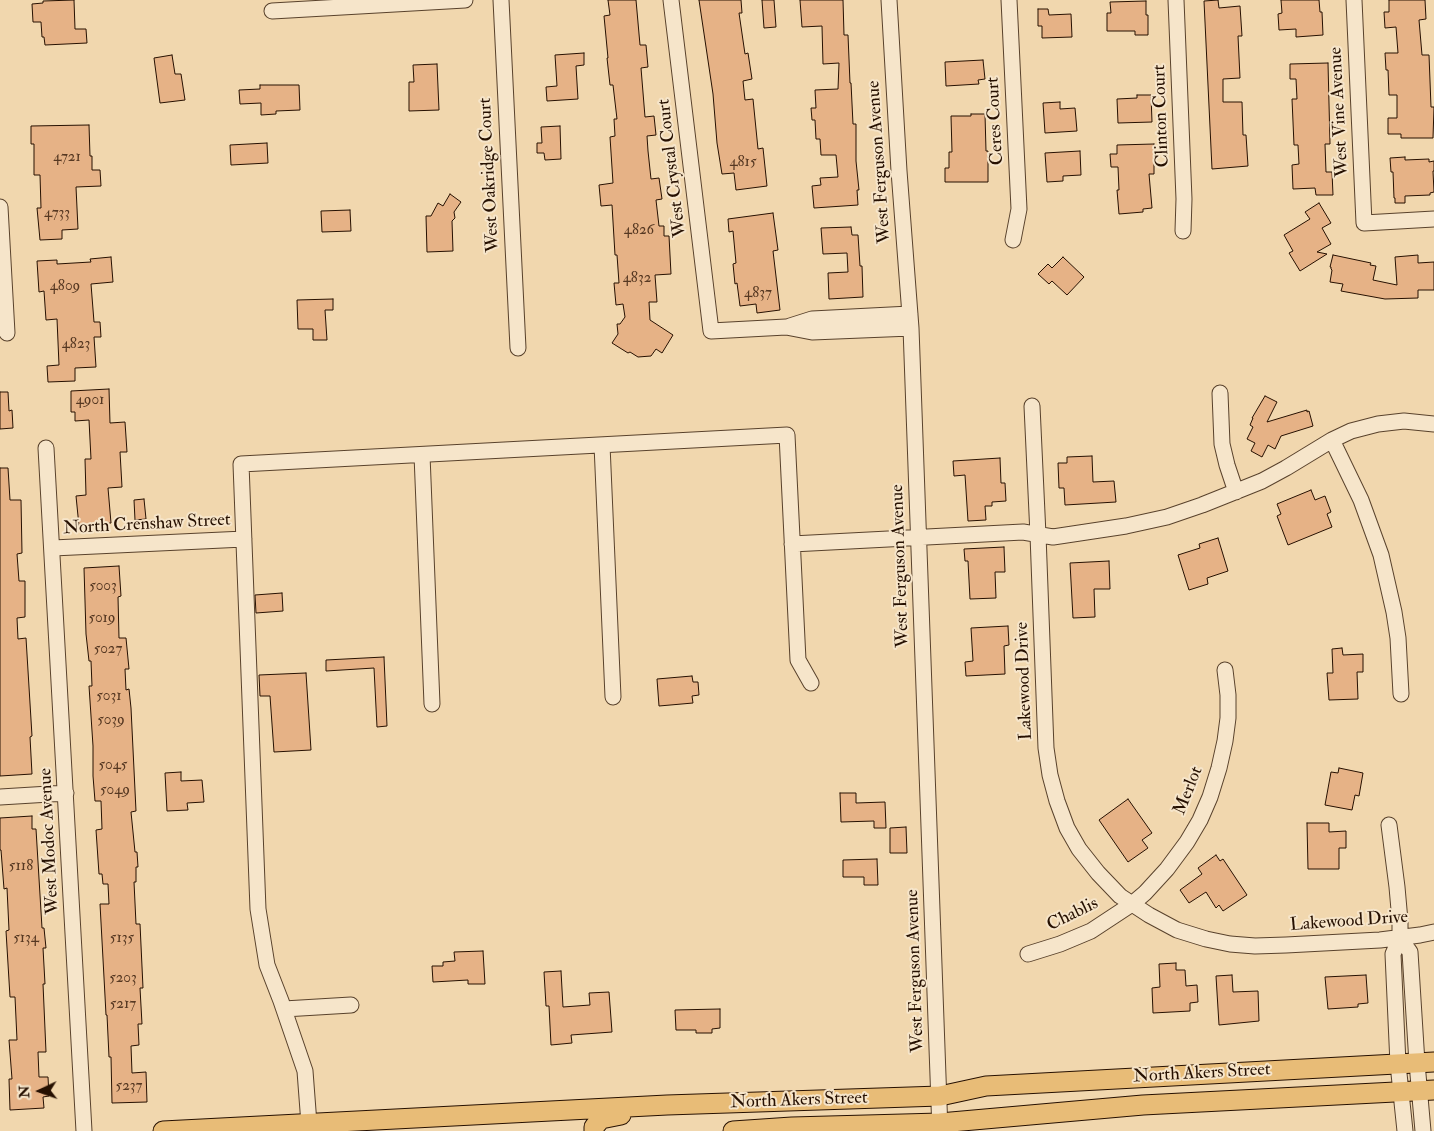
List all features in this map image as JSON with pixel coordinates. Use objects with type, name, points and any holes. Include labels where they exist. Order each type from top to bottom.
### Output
[{"type":"main road","name":"North Akers Street","points":[[163,1131],[393,1125],[666,1105],[940,1096],[986,1086],[1425,1062]]},
{"type":"main road","name":"North Akers Street","points":[[733,1131],[792,1128],[940,1127],[1143,1105],[1418,1091]]},
{"type":"main road","points":[[594,1131],[594,1126],[601,1119],[666,1105]]},
{"type":"street","points":[[272,11],[465,0]]},
{"type":"street","name":"West Oakridge Court","points":[[500,0],[518,348]]},
{"type":"street","name":"West Crystal Court","points":[[671,0],[711,331],[786,327],[812,319],[910,321]]},
{"type":"street","name":"West Ferguson Avenue","points":[[889,0],[910,321],[940,1127]]},
{"type":"street","name":"Ceres Court","points":[[1009,0],[1019,209],[1013,240]]},
{"type":"street","name":"Clinton Court","points":[[1176,0],[1184,199],[1183,231]]},
{"type":"street","name":"West Vine Avenue","points":[[1354,0],[1364,223],[1434,220]]},
{"type":"street","points":[[0,207],[7,333]]},
{"type":"street","points":[[1220,393],[1222,444],[1236,492]]},
{"type":"street","name":"Lakewood Drive","points":[[1032,406],[1046,748],[1050,775],[1064,819],[1080,849],[1098,873],[1120,896],[1177,930],[1230,944],[1255,946],[1286,945],[1400,938],[1420,936],[1434,932]]},
{"type":"street","points":[[792,544],[1023,532],[1053,537],[1126,526],[1168,517],[1236,492],[1262,481],[1351,431],[1378,424],[1404,421],[1434,424]]},
{"type":"street","points":[[306,1128],[305,1071],[267,965],[258,909],[240,464],[787,435],[798,660],[811,683]]},
{"type":"street","points":[[1332,440],[1361,500],[1381,555],[1389,586],[1398,638],[1401,694]]},
{"type":"street","points":[[602,445],[613,697]]},
{"type":"street","name":"West Modoc Avenue","points":[[46,448],[84,1131]]},
{"type":"street","points":[[422,455],[432,704]]},
{"type":"street","name":"North Crenshaw Street","points":[[52,548],[244,539]]},
{"type":"street","name":"Merlot","points":[[1132,904],[1167,869],[1187,842],[1200,820],[1210,797],[1219,768],[1228,718],[1225,670]]},
{"type":"street","points":[[0,797],[66,793]]},
{"type":"street","points":[[1390,825],[1398,887],[1400,921],[1400,938],[1393,954],[1398,1064],[1418,1091],[1423,1131]]},
{"type":"street","name":"Chablis","points":[[1028,954],[1060,944],[1091,931],[1132,904]]},
{"type":"street","points":[[1400,938],[1410,952],[1413,1005],[1425,1062],[1405,1131]]},
{"type":"street","points":[[284,1009],[352,1005]]},
{"type":"street","points":[[1396,1006],[1413,1005]]},
{"type":"building","points":[[74,0],[75,29],[86,29],[87,43],[45,45],[44,37],[42,37],[41,22],[33,22],[32,4],[43,3],[43,1]]},
{"type":"building","points":[[608,0],[636,0],[640,45],[646,45],[648,67],[641,68],[645,117],[654,116],[656,135],[647,136],[651,179],[659,178],[662,199],[656,200],[659,226],[664,226],[664,236],[669,236],[671,274],[655,275],[657,302],[649,302],[650,320],[673,335],[662,353],[656,349],[651,356],[638,357],[612,343],[618,334],[617,324],[620,324],[625,317],[623,304],[616,305],[614,283],[619,283],[612,205],[601,206],[599,185],[613,183],[610,137],[615,136],[614,119],[617,119],[613,85],[610,85],[607,58],[604,16],[610,15]]},
{"type":"building","points":[[699,0],[741,0],[742,13],[739,13],[745,54],[748,53],[752,79],[743,81],[745,100],[753,99],[758,149],[763,148],[767,186],[736,190],[734,173],[722,174],[717,143],[713,94]]},
{"type":"building","points":[[762,0],[774,0],[776,27],[764,28]]},
{"type":"building","points":[[800,0],[843,0],[844,35],[848,35],[853,124],[856,124],[858,205],[814,208],[812,186],[821,185],[820,178],[838,177],[836,155],[821,155],[820,139],[816,139],[815,120],[812,120],[811,108],[816,108],[815,90],[838,89],[839,63],[823,64],[822,26],[802,27]]},
{"type":"building","points":[[1218,0],[1219,8],[1240,6],[1242,36],[1238,36],[1240,78],[1223,79],[1223,102],[1242,102],[1243,135],[1246,135],[1248,166],[1212,169],[1204,1]]},
{"type":"building","points":[[1281,0],[1319,0],[1320,12],[1322,12],[1323,35],[1296,37],[1296,29],[1279,30],[1278,14],[1282,13]]},
{"type":"building","points":[[1389,0],[1425,0],[1426,19],[1419,20],[1422,55],[1429,55],[1431,107],[1434,107],[1433,138],[1401,138],[1401,134],[1388,134],[1388,118],[1397,118],[1397,95],[1389,95],[1385,53],[1398,53],[1396,27],[1385,28],[1384,12],[1389,12]]},
{"type":"building","points":[[1146,1],[1148,35],[1135,35],[1135,31],[1107,31],[1107,13],[1111,13],[1110,2]]},
{"type":"building","points":[[1038,9],[1048,9],[1049,15],[1071,14],[1072,37],[1042,38],[1042,26],[1038,26]]},
{"type":"building","points":[[584,53],[584,65],[576,66],[578,99],[547,101],[546,87],[557,86],[555,55]]},
{"type":"building","points":[[172,55],[175,74],[181,74],[185,100],[160,103],[154,58]]},
{"type":"building","points":[[983,60],[985,79],[978,80],[979,84],[946,86],[945,62]]},
{"type":"building","points":[[1328,63],[1330,144],[1325,144],[1326,172],[1332,172],[1333,195],[1316,195],[1315,188],[1293,189],[1292,165],[1299,164],[1298,145],[1294,145],[1292,99],[1297,99],[1296,79],[1290,79],[1290,64]]},
{"type":"building","points":[[437,64],[439,110],[409,111],[409,82],[414,82],[413,65]]},
{"type":"building","points":[[260,85],[299,85],[300,110],[276,111],[276,114],[261,115],[261,103],[240,104],[239,90],[260,89]]},
{"type":"building","points":[[1137,95],[1151,95],[1152,122],[1118,123],[1117,99],[1137,98]]},
{"type":"building","points":[[1060,102],[1060,109],[1075,108],[1077,131],[1045,133],[1043,103]]},
{"type":"building","points":[[971,114],[985,114],[988,182],[945,182],[945,168],[949,168],[949,152],[952,152],[951,116],[971,116]]},
{"type":"building","points":[[89,125],[92,170],[100,170],[101,186],[76,187],[78,229],[62,230],[62,239],[40,240],[37,208],[41,208],[40,175],[34,175],[34,144],[31,144],[31,126]]},
{"type":"building","points":[[560,126],[561,159],[545,160],[544,153],[537,153],[537,143],[542,143],[541,127]]},
{"type":"building","points":[[267,143],[268,163],[231,165],[230,145]]},
{"type":"building","points":[[1154,144],[1154,174],[1149,174],[1152,208],[1143,209],[1143,212],[1119,214],[1118,167],[1111,167],[1110,154],[1117,154],[1117,145]]},
{"type":"building","points":[[1080,151],[1081,175],[1063,176],[1063,181],[1047,182],[1045,153]]},
{"type":"building","points":[[1405,157],[1405,160],[1429,159],[1429,162],[1434,161],[1434,192],[1430,193],[1430,195],[1405,196],[1405,203],[1395,203],[1390,158]]},
{"type":"building","points":[[450,194],[461,202],[454,212],[455,218],[452,221],[453,251],[427,252],[426,216],[431,216],[438,203],[443,206]]},
{"type":"building","points":[[1319,203],[1331,223],[1322,228],[1331,244],[1317,252],[1327,254],[1300,271],[1289,253],[1293,251],[1284,235],[1310,219],[1305,212]]},
{"type":"building","points":[[350,210],[351,231],[322,232],[321,211]]},
{"type":"building","points":[[773,213],[778,250],[773,251],[780,310],[757,313],[756,304],[740,306],[733,264],[736,263],[733,231],[729,232],[728,219]]},
{"type":"building","points":[[851,227],[852,235],[858,235],[863,297],[829,299],[828,273],[848,272],[847,253],[823,254],[821,228]]},
{"type":"building","points":[[1333,255],[1371,263],[1370,265],[1376,266],[1373,280],[1397,285],[1395,257],[1418,255],[1418,263],[1434,262],[1434,290],[1418,290],[1418,298],[1385,299],[1341,291],[1343,284],[1330,282],[1332,270],[1330,267]]},
{"type":"building","points":[[111,257],[113,282],[91,284],[94,322],[100,322],[101,337],[94,337],[96,367],[75,368],[75,381],[48,382],[47,366],[59,365],[57,319],[46,320],[44,291],[39,292],[37,261],[57,260],[57,264],[91,262],[90,259]]},
{"type":"building","points":[[1063,257],[1084,277],[1067,295],[1052,281],[1049,284],[1038,274],[1048,264],[1052,268]]},
{"type":"building","points":[[333,299],[333,310],[325,310],[327,340],[313,340],[313,329],[298,329],[297,300]]},
{"type":"building","points":[[109,389],[110,423],[125,422],[127,452],[120,452],[122,487],[108,488],[111,523],[79,526],[76,496],[86,495],[85,459],[91,459],[89,420],[75,421],[75,412],[71,412],[71,391]]},
{"type":"building","points":[[0,392],[8,392],[9,411],[12,410],[13,428],[0,429]]},
{"type":"building","points":[[1265,396],[1277,402],[1267,422],[1307,410],[1307,412],[1309,411],[1313,426],[1281,436],[1275,449],[1268,445],[1262,457],[1251,451],[1255,443],[1247,439],[1253,427],[1250,425],[1252,418]]},
{"type":"building","points":[[1092,456],[1093,482],[1114,481],[1116,502],[1065,505],[1064,488],[1059,488],[1058,463],[1067,463],[1067,457]]},
{"type":"building","points":[[1000,458],[1001,483],[1005,483],[1006,501],[992,502],[992,506],[985,506],[986,520],[968,521],[965,475],[954,476],[953,461]]},
{"type":"building","points":[[0,468],[8,468],[10,500],[21,500],[22,553],[17,554],[19,581],[25,581],[25,617],[17,618],[18,639],[26,638],[32,736],[30,737],[32,774],[0,776]]},
{"type":"building","points":[[1311,490],[1315,500],[1325,496],[1331,512],[1327,514],[1332,527],[1288,545],[1277,516],[1281,514],[1277,504]]},
{"type":"building","points":[[144,499],[146,519],[135,520],[134,500]]},
{"type":"building","points":[[1218,538],[1228,571],[1207,578],[1208,584],[1189,590],[1178,555],[1200,548],[1199,544]]},
{"type":"building","points":[[1004,547],[1005,572],[995,572],[996,598],[970,599],[968,561],[965,561],[964,549]]},
{"type":"building","points":[[1109,561],[1110,589],[1094,589],[1095,617],[1073,618],[1070,563]]},
{"type":"building","points":[[119,566],[121,596],[118,597],[119,638],[126,638],[129,669],[125,669],[126,690],[129,689],[131,708],[136,811],[131,812],[138,867],[136,867],[136,882],[134,882],[136,924],[140,924],[143,988],[140,988],[142,1024],[138,1024],[139,1045],[131,1046],[132,1073],[146,1072],[147,1102],[112,1103],[111,1057],[109,1057],[100,904],[109,904],[108,884],[103,884],[102,874],[99,874],[96,830],[102,829],[101,801],[95,801],[93,776],[89,686],[92,686],[91,661],[89,661],[86,634],[84,568]]},
{"type":"building","points":[[282,593],[283,611],[256,613],[255,595]]},
{"type":"building","points":[[1008,626],[1009,645],[1004,646],[1005,674],[966,676],[965,662],[973,661],[971,628]]},
{"type":"building","points":[[1342,648],[1343,655],[1363,654],[1363,672],[1357,672],[1358,699],[1329,700],[1327,673],[1333,673],[1332,649]]},
{"type":"building","points":[[384,657],[387,726],[377,727],[374,668],[326,671],[326,660]]},
{"type":"building","points":[[306,673],[311,750],[274,752],[270,696],[260,696],[259,675]]},
{"type":"building","points":[[692,676],[693,682],[698,682],[699,695],[692,696],[693,703],[659,706],[657,679]]},
{"type":"building","points":[[1339,768],[1363,773],[1359,796],[1355,795],[1352,810],[1325,805],[1331,772],[1338,773]]},
{"type":"building","points":[[181,772],[181,781],[202,780],[204,802],[187,803],[188,810],[167,811],[165,773]]},
{"type":"building","points":[[840,793],[856,793],[856,803],[885,802],[886,828],[874,828],[874,821],[841,822]]},
{"type":"building","points":[[1128,799],[1152,833],[1142,840],[1148,848],[1128,862],[1099,820]]},
{"type":"building","points":[[32,816],[32,829],[36,829],[42,928],[44,928],[46,948],[43,948],[45,984],[43,984],[46,1052],[38,1052],[39,1077],[48,1077],[49,1096],[43,1097],[44,1108],[10,1110],[9,1079],[12,1079],[9,1040],[17,1040],[15,997],[10,997],[6,931],[9,930],[7,888],[4,889],[0,850],[0,818]]},
{"type":"building","points":[[1307,823],[1329,823],[1329,832],[1346,831],[1346,848],[1339,848],[1339,869],[1308,869]]},
{"type":"building","points":[[906,827],[907,853],[890,853],[890,828]]},
{"type":"building","points":[[1216,855],[1220,861],[1223,859],[1247,895],[1223,911],[1219,905],[1216,908],[1206,892],[1189,903],[1180,890],[1202,874],[1198,868]]},
{"type":"building","points":[[877,859],[878,885],[864,885],[864,877],[843,877],[843,860]]},
{"type":"building","points":[[483,951],[485,984],[468,984],[468,980],[433,982],[432,966],[443,966],[443,962],[455,961],[454,952]]},
{"type":"building","points":[[1176,963],[1176,970],[1185,970],[1186,986],[1197,985],[1198,1002],[1190,1003],[1190,1011],[1153,1013],[1152,988],[1160,987],[1159,964]]},
{"type":"building","points":[[561,971],[563,1007],[590,1005],[589,993],[609,992],[612,1032],[571,1035],[572,1043],[551,1045],[549,1006],[546,1006],[544,972]]},
{"type":"building","points":[[1232,975],[1233,992],[1258,991],[1259,1021],[1219,1025],[1216,976]]},
{"type":"building","points":[[1366,975],[1368,1003],[1358,1004],[1358,1007],[1328,1009],[1325,977]]},
{"type":"building","points":[[720,1009],[720,1028],[712,1029],[712,1033],[696,1033],[696,1030],[676,1030],[675,1010]]}]
